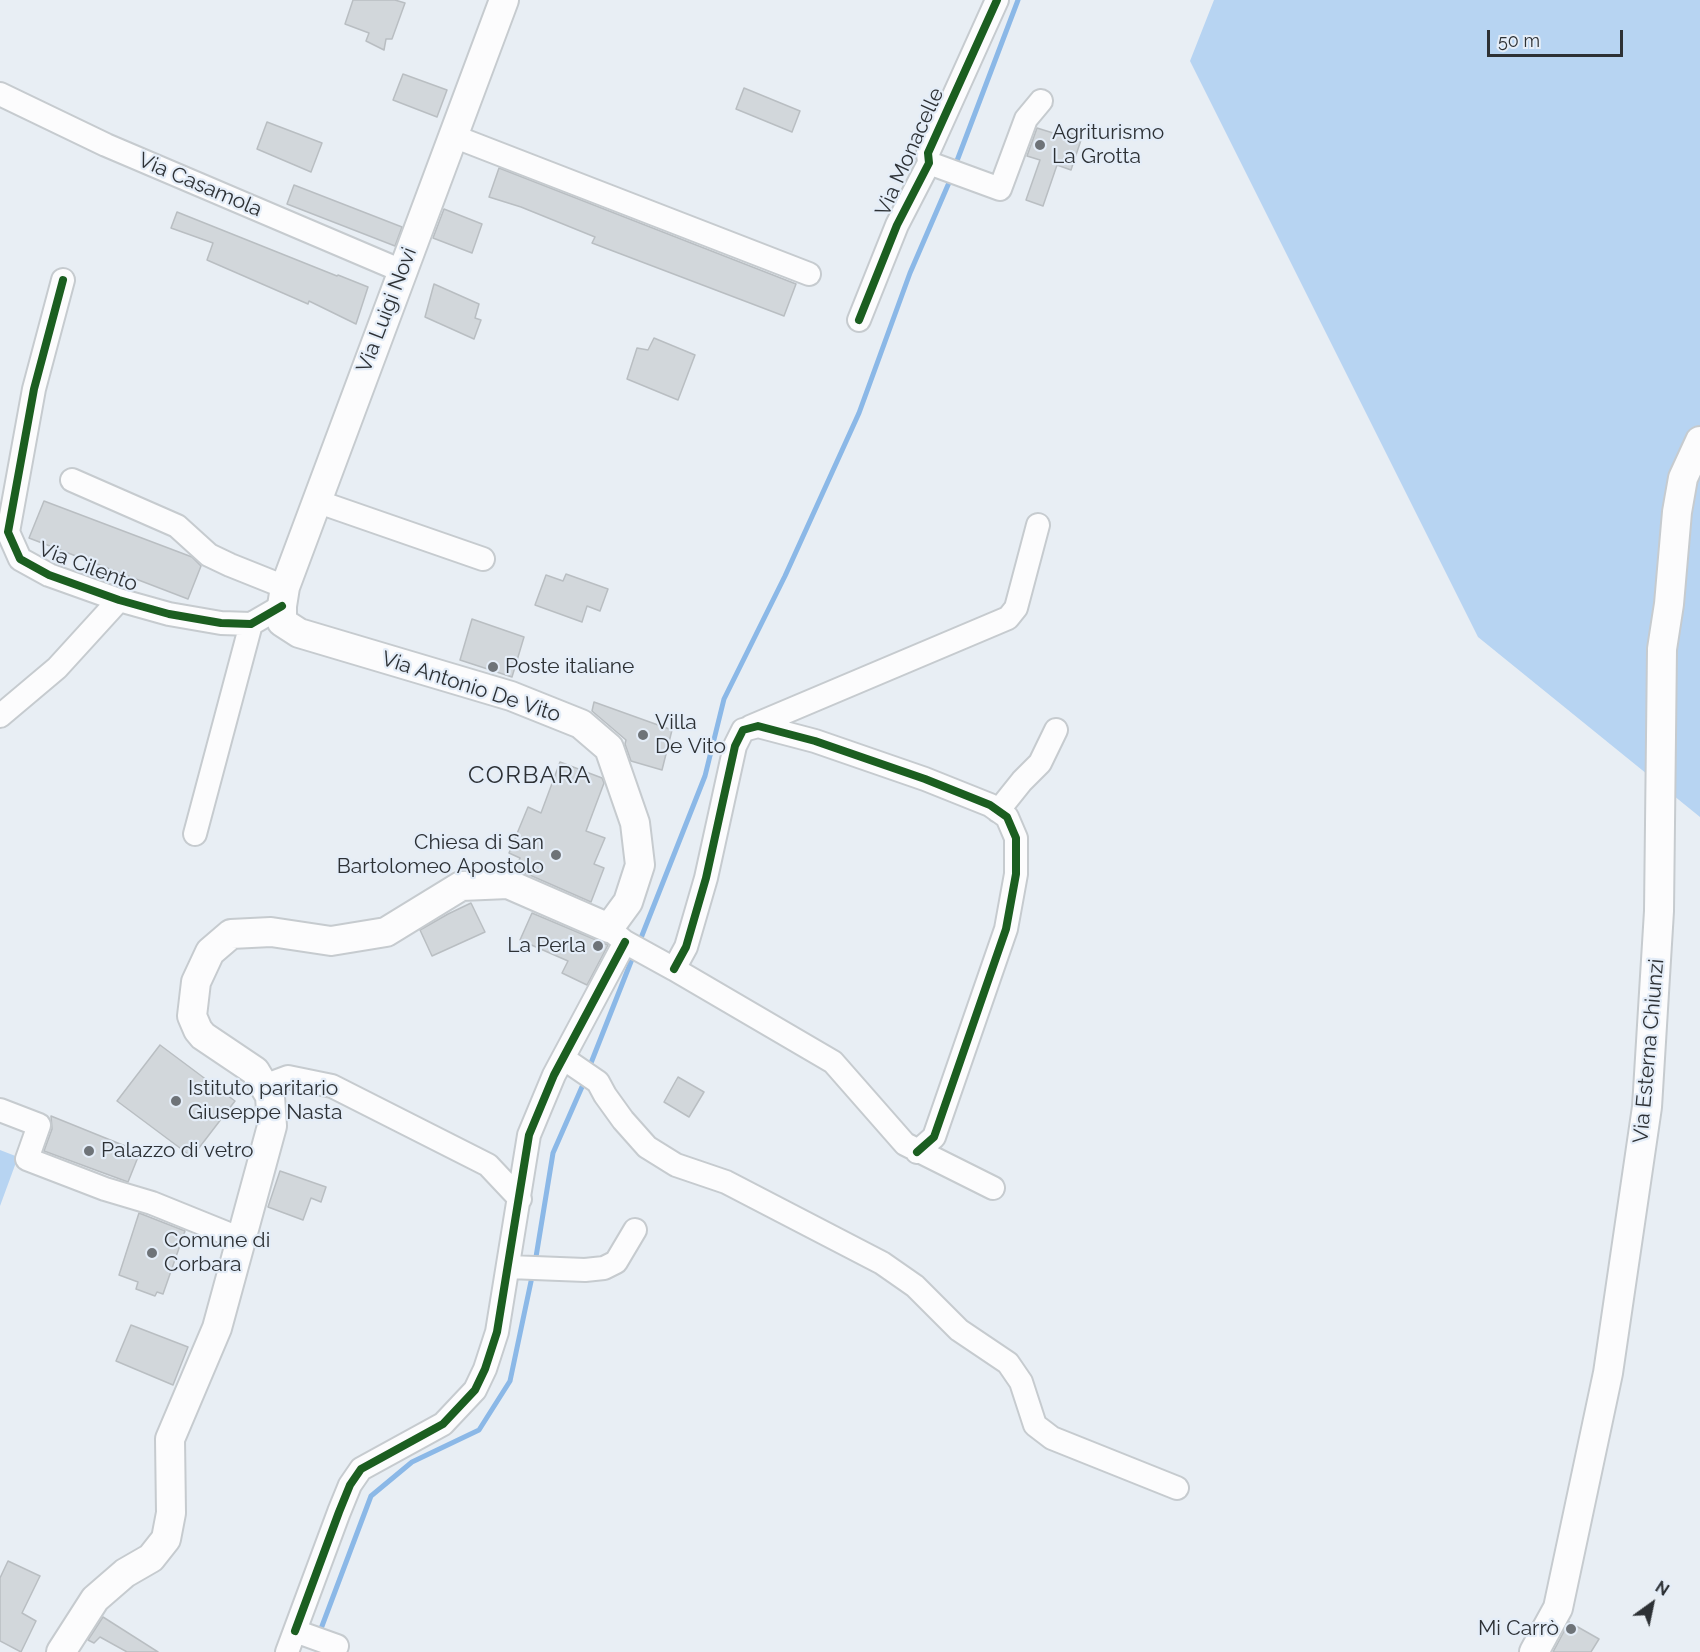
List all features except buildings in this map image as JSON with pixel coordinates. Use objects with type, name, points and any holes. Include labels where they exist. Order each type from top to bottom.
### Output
[{"type":"main road","name":"Via Luigi Novi","points":[[283,605],[316,501],[504,0]]},
{"type":"main road","name":"Via Esterna Chiunzi","points":[[1534,1652],[1558,1608],[1608,1372],[1647,1107],[1659,911],[1662,649],[1669,604],[1677,512],[1683,478],[1700,441]]},
{"type":"main road","name":"Via Antonio De Vito","points":[[283,605],[299,633],[511,696],[581,724],[609,748],[635,823],[640,865],[616,935]]},
{"type":"main road","points":[[61,1652],[95,1599],[125,1573],[151,1558],[166,1539],[171,1513],[170,1439],[217,1328],[272,1126],[270,1096],[255,1071],[203,1036],[192,1016],[196,982],[210,952],[231,934],[270,933],[332,941],[386,932],[461,886],[508,884],[616,935]]},
{"type":"street","name":"Via Monacelle","points":[[859,320],[897,225],[929,164],[928,153],[997,0]]},
{"type":"street","name":"Via Casamola","points":[[0,94],[106,145],[402,272]]},
{"type":"street","points":[[929,164],[1000,189],[1026,118],[1041,101]]},
{"type":"street","points":[[453,136],[809,274]]},
{"type":"street","name":"Via Cilento","points":[[63,280],[34,389],[8,532],[20,559],[49,575],[119,600],[170,614],[221,623],[251,624]]},
{"type":"street","points":[[72,480],[177,526],[209,555],[230,566],[283,605],[251,624],[195,834]]},
{"type":"street","points":[[316,501],[483,559]]},
{"type":"street","points":[[674,969],[686,947],[706,878],[735,746],[751,728],[1008,618],[1016,608],[1038,525]]},
{"type":"street","points":[[0,716],[57,668],[119,600]]},
{"type":"street","points":[[751,728],[815,741],[914,775],[990,806],[1007,817],[1016,838],[1016,874],[1006,929],[934,1137],[917,1152]]},
{"type":"street","points":[[998,811],[1040,763],[1056,730]]},
{"type":"street","points":[[334,1652],[337,1646],[291,1642],[339,1512],[350,1485],[361,1469],[443,1424],[475,1390],[485,1369],[497,1332],[526,1267],[520,1199],[529,1135],[616,935],[833,1062],[905,1144],[993,1188]]},
{"type":"street","points":[[563,1058],[598,1082],[623,1120],[647,1147],[690,1172],[726,1182],[882,1263],[915,1286],[959,1330],[1008,1363],[1021,1382],[1035,1425],[1052,1438],[1177,1488]]},
{"type":"street","points":[[264,1086],[288,1077],[332,1086],[488,1165],[520,1199]]},
{"type":"street","points":[[0,1110],[39,1125],[27,1159],[105,1190],[152,1203],[241,1239]]},
{"type":"street","points":[[526,1267],[585,1270],[604,1268],[616,1262],[635,1230]]},
{"type":"shaded area","points":[[1214,0],[1700,0],[1700,817],[1478,637],[1190,61]]},
{"type":"shaded area","points":[[0,1150],[18,1157],[0,1206]]},
{"type":"waterway","points":[[955,166],[1018,0]]},
{"type":"waterway","points":[[639,943],[705,776],[724,699],[785,576],[859,413],[910,273],[951,178]]},
{"type":"waterway","points":[[589,1068],[634,954]]},
{"type":"waterway","points":[[535,1263],[553,1153],[585,1080]]},
{"type":"waterway","points":[[319,1634],[371,1496],[412,1462],[479,1430],[510,1381],[533,1272]]},
{"type":"cycle path","points":[[859,320],[897,225],[929,163],[928,153],[997,0]]},
{"type":"cycle path","points":[[63,280],[34,389],[8,532],[20,559],[49,575],[119,600],[169,614],[221,623],[251,624],[282,606]]},
{"type":"cycle path","points":[[674,969],[686,947],[706,878],[735,746],[743,730],[758,726],[815,741],[925,779],[990,805],[1007,817],[1016,838],[1016,874],[1006,929],[934,1137],[917,1152]]},
{"type":"cycle path","points":[[295,1631],[339,1512],[350,1485],[361,1469],[443,1424],[475,1390],[485,1369],[497,1332],[529,1135],[554,1075],[625,942]]},
{"type":"place","name":"Agriturismo La Grotta","points":[[1040,145]]},
{"type":"place","name":"Poste italiane","points":[[493,667]]},
{"type":"place","name":"Villa De Vito","points":[[643,735]]},
{"type":"place","name":"Chiesa di San Bartolomeo Apostolo","points":[[556,855]]},
{"type":"place","name":"La Perla","points":[[598,946]]},
{"type":"place","name":"Istituto paritario Giuseppe Nasta","points":[[176,1101]]},
{"type":"place","name":"Palazzo di vetro","points":[[89,1151]]},
{"type":"place","name":"Comune di Corbara","points":[[152,1253]]},
{"type":"place","name":"Mi Carrò","points":[[1571,1629]]},
{"type":"district","name":"CORBARA","points":[[530,776]]}]
